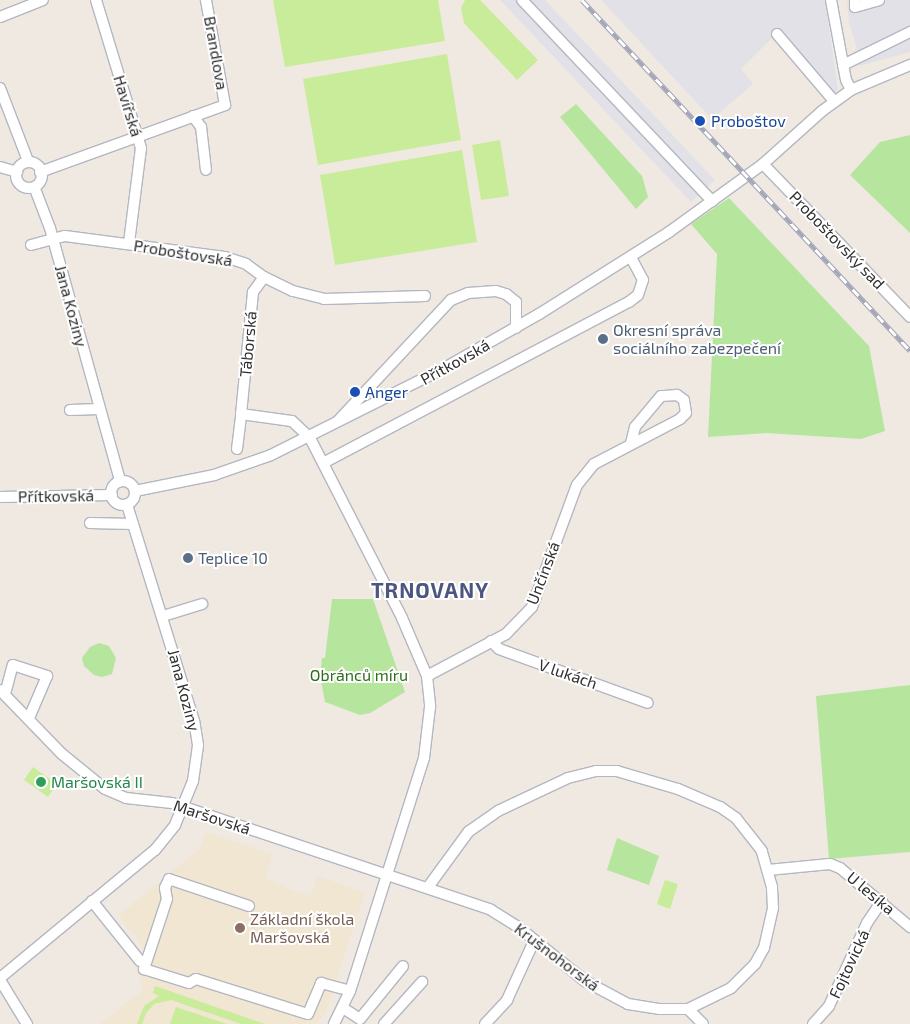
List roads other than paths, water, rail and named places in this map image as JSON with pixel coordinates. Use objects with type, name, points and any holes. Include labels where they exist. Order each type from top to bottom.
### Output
[{"type":"street","points":[[0,17],[43,0]]},
{"type":"street","name":"Havířská","points":[[96,0],[141,148],[129,244]]},
{"type":"street","name":"Brandlova","points":[[193,116],[225,105],[206,0]]},
{"type":"street","points":[[522,0],[712,202]]},
{"type":"street","points":[[831,0],[843,65],[851,90]]},
{"type":"street","points":[[855,0],[855,7],[879,0]]},
{"type":"street","points":[[843,65],[910,32]]},
{"type":"street","points":[[777,34],[834,101]]},
{"type":"street","points":[[763,164],[834,101],[851,90],[910,65]]},
{"type":"street","points":[[0,88],[28,161],[40,172],[41,181],[35,189]]},
{"type":"street","points":[[40,172],[193,116],[201,127],[206,170]]},
{"type":"street","points":[[0,168],[17,172],[21,163],[28,161]]},
{"type":"street","name":"Přítkovská","points":[[135,492],[214,475],[310,438],[334,426],[516,328],[631,257],[712,202],[763,164]]},
{"type":"street","name":"Proboštovský sad","points":[[763,164],[910,317]]},
{"type":"street","name":"Jana Koziny","points":[[17,172],[22,185],[35,189],[54,240],[120,482]]},
{"type":"street","name":"Proboštovská","points":[[31,245],[65,236],[225,257],[246,264],[264,278],[306,296],[324,299],[425,296]]},
{"type":"street","points":[[324,462],[629,302],[638,295],[643,280],[631,257]]},
{"type":"street","name":"Táborská","points":[[237,449],[253,292],[264,278]]},
{"type":"street","points":[[334,426],[451,300],[468,293],[496,291],[506,294],[516,302],[516,328]]},
{"type":"street","name":"Unčínská","points":[[427,676],[506,634],[532,608],[577,485],[594,464],[680,419],[686,413],[684,400],[677,394],[661,396],[635,427],[631,444]]},
{"type":"street","points":[[70,410],[100,409]]},
{"type":"street","points":[[241,414],[292,420],[310,438],[324,462],[427,676],[428,733],[388,876],[350,991],[334,1024]]},
{"type":"street","points":[[120,482],[131,484],[135,492],[134,498],[127,504],[116,502],[112,495],[113,486],[120,482]]},
{"type":"street","name":"Přítkovská","points":[[0,497],[112,495]]},
{"type":"street","name":"Jana Koziny","points":[[0,979],[155,850],[183,807],[193,781],[198,744],[194,721],[127,504]]},
{"type":"street","points":[[90,523],[133,524]]},
{"type":"street","points":[[163,616],[202,604]]},
{"type":"street","name":"V lukách","points":[[491,641],[499,649],[648,703]]},
{"type":"street","name":"Maršovská","points":[[29,718],[48,676],[13,665],[2,692],[62,754],[105,789],[126,798],[183,807],[388,876]]},
{"type":"street","name":"Krušnohorská","points":[[388,876],[428,887],[491,910],[585,981],[618,1000],[659,1010],[688,1009],[731,988],[755,964],[764,948],[773,908],[768,870],[751,834],[720,807],[646,779],[604,770],[568,778],[498,811],[469,831],[428,887]]},
{"type":"street","name":"U lesíka","points":[[768,870],[830,864],[852,875],[910,927]]},
{"type":"street","points":[[249,906],[170,879],[165,888],[167,899],[144,969],[189,983],[196,979],[308,1014],[321,983],[350,991]]},
{"type":"street","points":[[92,901],[140,961]]},
{"type":"street","name":"Fojtovická","points":[[813,1024],[829,1006],[867,923],[882,901]]},
{"type":"street","points":[[485,1024],[508,1000],[534,941]]},
{"type":"street","points":[[343,1008],[360,1019],[403,966]]},
{"type":"street","points":[[0,979],[27,1024]]},
{"type":"street","points":[[384,1024],[422,982]]},
{"type":"street","points":[[688,1009],[703,1024]]},
{"type":"railway","points":[[582,0],[910,350]]},
{"type":"place","name":"Proboštov","points":[[700,121]]},
{"type":"place","name":"Okresní správa sociálního zabezpečení","points":[[603,339]]},
{"type":"place","name":"Anger","points":[[355,392]]},
{"type":"place","name":"Teplice 10","points":[[188,558]]},
{"type":"place","name":"Maršovská II","points":[[41,782]]},
{"type":"place","name":"Základní škola Maršovská","points":[[240,928]]},
{"type":"district","name":"TRNOVANY","points":[[430,590]]},
{"type":"park label","name":"Obránců míru","points":[[359,675]]}]
